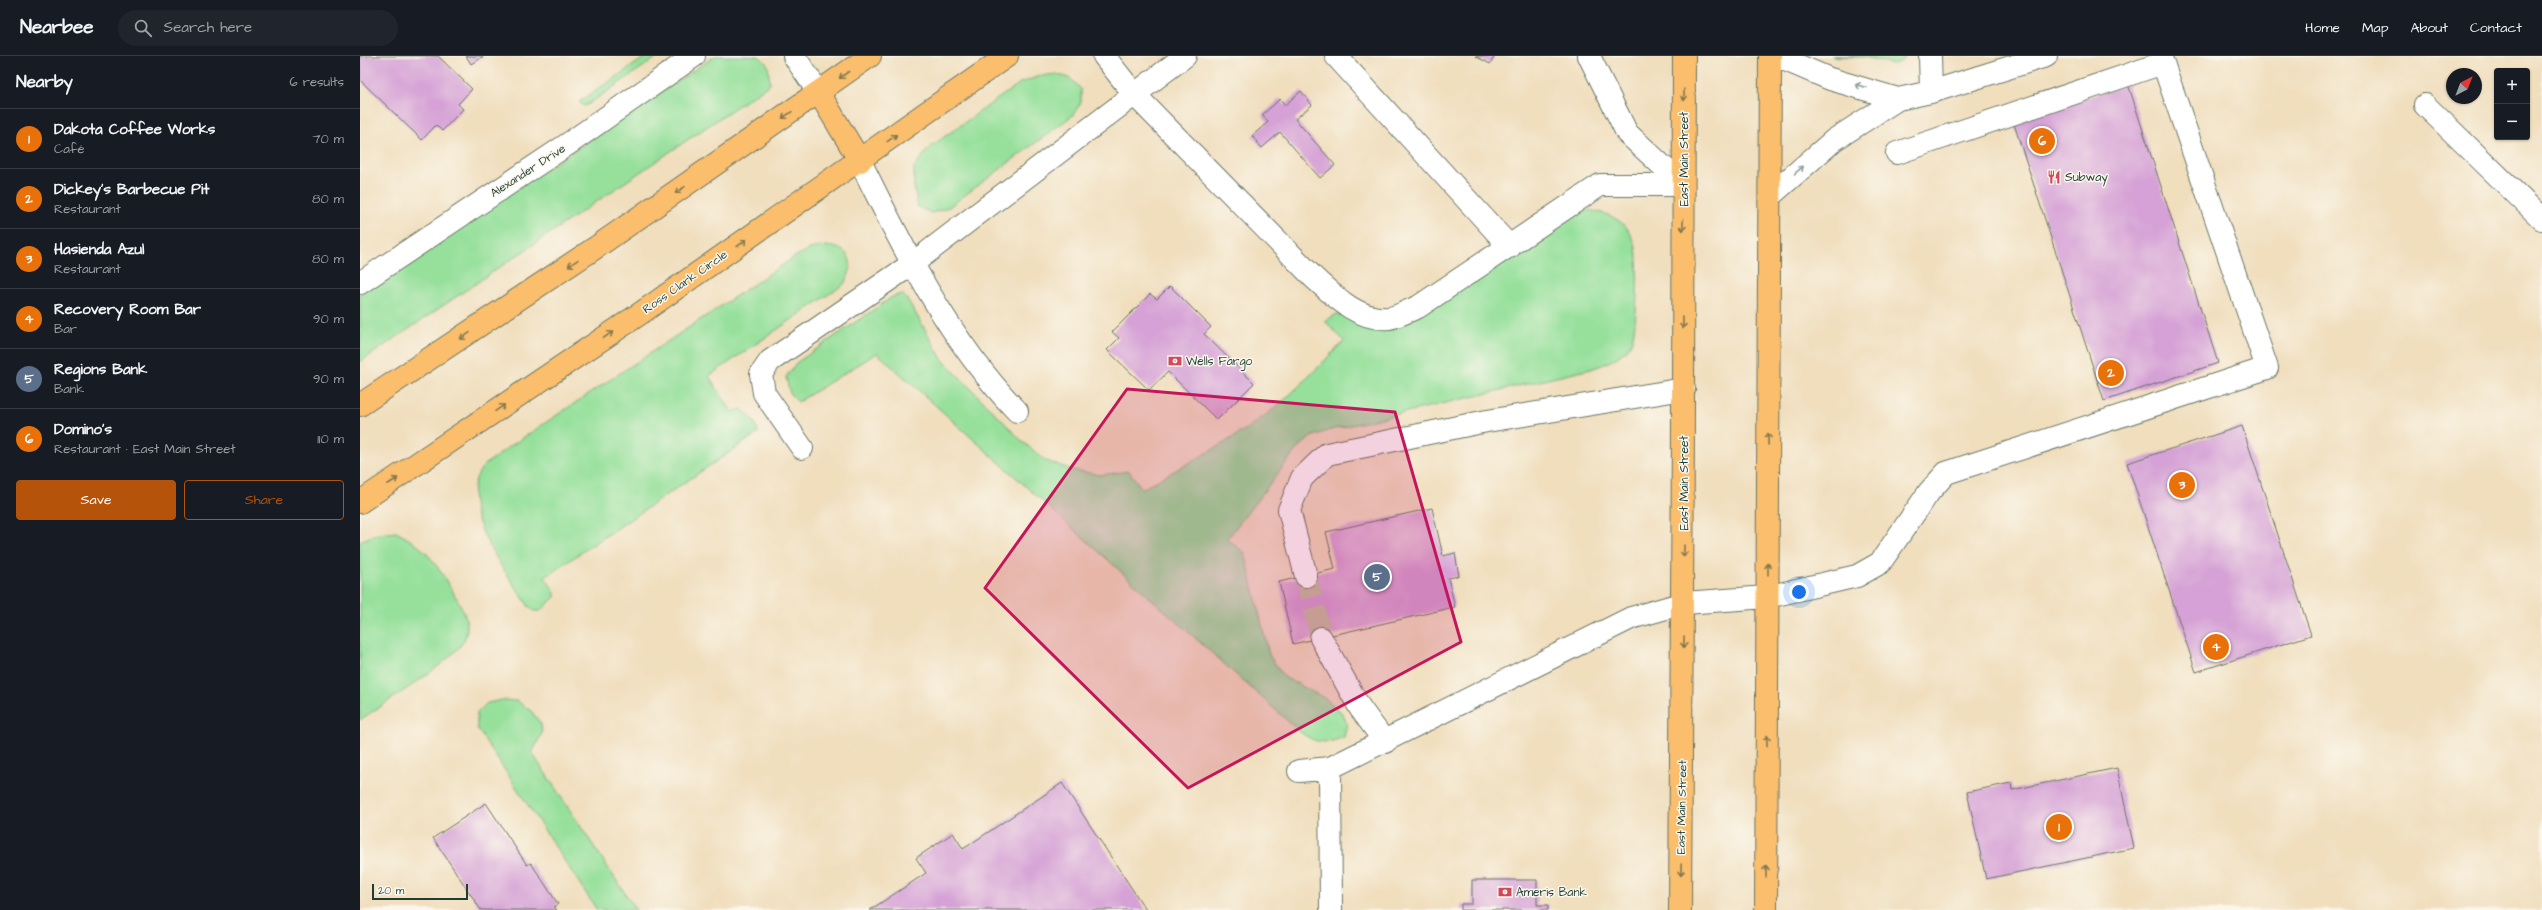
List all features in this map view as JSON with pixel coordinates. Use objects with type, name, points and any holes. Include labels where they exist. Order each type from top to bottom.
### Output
[{"type":"highway","points":[[360,405],[598,246],[870,56]]},
{"type":"highway","name":"Ross Clark Circle","points":[[360,502],[641,313],[860,161],[1007,56]]},
{"type":"highway","name":"East Main Street","points":[[1680,910],[1684,603],[1684,56]]},
{"type":"highway","points":[[1766,910],[1770,56]]},
{"type":"highway","points":[[819,93],[860,161]]},
{"type":"street","name":"Alexander Drive","points":[[360,283],[571,142],[694,56]]},
{"type":"street","points":[[794,56],[819,93]]},
{"type":"street","points":[[1104,56],[1134,94],[1314,278],[1340,302],[1365,314],[1389,318],[1418,307],[1510,247],[1600,185],[1683,184]]},
{"type":"street","points":[[802,448],[764,393],[761,374],[770,361],[912,264],[1185,56]]},
{"type":"street","points":[[1336,56],[1510,247]]},
{"type":"street","points":[[1589,56],[1627,133],[1683,184]]},
{"type":"street","points":[[1776,56],[1830,79],[1898,99]]},
{"type":"street","points":[[1930,56],[1931,92]]},
{"type":"street","points":[[1770,196],[1834,140],[1898,99],[1931,92],[2046,56]]},
{"type":"street","points":[[1299,772],[1330,768],[1385,742],[1631,618],[1684,603],[1767,597],[1857,576],[1880,563],[1929,492],[1946,473],[2267,368],[2163,63],[1896,153]]},
{"type":"street","points":[[2425,105],[2542,219]]},
{"type":"street","points":[[860,161],[912,264],[974,359],[1000,394],[1017,411]]},
{"type":"street","points":[[1306,576],[1288,510],[1302,478],[1327,454],[1487,421],[1684,389]]},
{"type":"street","points":[[1321,638],[1360,708],[1385,742]]},
{"type":"street","points":[[1330,768],[1331,910]]},
{"type":"highlighted area","points":[[1127,389],[1395,412],[1461,642],[1188,788],[985,588]]},
{"type":"green space","points":[[647,56],[659,56],[587,105],[584,106],[579,102]]},
{"type":"green space","points":[[715,56],[759,56],[768,65],[770,84],[360,362],[360,294]]},
{"type":"green space","points":[[1832,56],[1905,57],[1900,62],[1893,64],[1864,57]]},
{"type":"green space","points":[[1057,74],[1071,79],[1081,89],[1081,102],[1073,115],[949,207],[932,213],[918,207],[914,187],[914,167],[930,147],[1020,83],[1040,76]]},
{"type":"green space","points":[[1589,210],[1610,216],[1623,224],[1627,228],[1636,248],[1637,281],[1635,325],[1631,343],[1628,348],[1619,356],[1591,369],[1330,430],[1311,437],[1296,450],[1227,539],[1245,553],[1269,655],[1284,677],[1326,699],[1343,714],[1347,725],[1344,737],[1337,740],[1325,742],[1314,740],[1298,730],[877,353],[798,402],[790,394],[786,377],[796,363],[892,297],[902,294],[909,302],[942,359],[1023,442],[1046,461],[1073,470],[1100,475],[1129,471],[1142,489],[1240,433],[1271,411],[1290,395],[1344,341],[1325,321],[1337,314],[1399,325],[1570,217]]},
{"type":"green space","points":[[825,246],[840,249],[849,258],[850,269],[844,284],[709,376],[732,412],[741,409],[745,412],[754,422],[758,433],[545,577],[555,593],[555,597],[540,611],[534,611],[529,607],[497,559],[486,540],[478,520],[474,502],[475,484],[482,468],[506,449],[796,256],[810,249]]},
{"type":"green space","points":[[396,532],[422,549],[434,562],[464,612],[467,631],[465,638],[459,647],[449,658],[360,720],[360,541],[377,534]]},
{"type":"green space","points":[[502,700],[517,701],[531,711],[541,724],[542,733],[532,753],[636,910],[597,910],[477,728],[477,713],[487,703]]},
{"type":"building","points":[[360,56],[438,56],[472,89],[458,104],[463,109],[442,131],[436,125],[422,140],[360,80]]},
{"type":"building","points":[[466,56],[484,56],[471,64]]},
{"type":"building","points":[[1475,56],[1495,56],[1490,64]]},
{"type":"building","points":[[2128,84],[2218,363],[2104,401],[2013,121]]},
{"type":"building","points":[[1301,91],[1312,105],[1295,119],[1335,165],[1320,178],[1280,132],[1262,148],[1252,136],[1268,122],[1262,115],[1280,99],[1285,105]]},
{"type":"building","name":"Wells Fargo","points":[[1170,286],[1211,327],[1204,334],[1254,383],[1217,420],[1168,372],[1149,390],[1107,350],[1119,338],[1112,332],[1150,294],[1157,299]]},
{"type":"building","points":[[2242,426],[2311,635],[2196,672],[2127,463]]},
{"type":"building","points":[[1432,508],[1443,556],[1455,553],[1459,576],[1448,578],[1455,607],[1293,644],[1279,582],[1335,569],[1326,532]]},
{"type":"building","points":[[2117,768],[2134,848],[1986,879],[1967,792],[2011,783],[2012,790]]},
{"type":"building","points":[[1062,783],[1146,910],[870,910],[926,873],[916,858],[953,833],[963,849]]},
{"type":"building","points":[[486,803],[527,865],[531,863],[558,904],[554,907],[557,910],[481,910],[433,838]]},
{"type":"building","name":"Ameris Bank","points":[[1472,880],[1537,880],[1537,905],[1548,905],[1548,910],[1461,910],[1461,904],[1472,904]]},
{"type":"tunnel","points":[[1306,576],[1321,638]]},
{"type":"place","name":"Domino's","points":[[2042,141]]},
{"type":"place","name":"Subway","points":[[2054,177]]},
{"type":"place","name":"Wells Fargo","points":[[1175,361]]},
{"type":"place","name":"Dickey's Barbecue Pit","points":[[2111,373]]},
{"type":"place","name":"Hasienda Azul","points":[[2182,485]]},
{"type":"place","name":"Regions Bank","points":[[1377,577]]},
{"type":"place","name":"Recovery Room Bar","points":[[2216,647]]},
{"type":"place","name":"Dakota Coffee Works","points":[[2059,827]]},
{"type":"place","name":"Ameris Bank","points":[[1505,892]]}]
